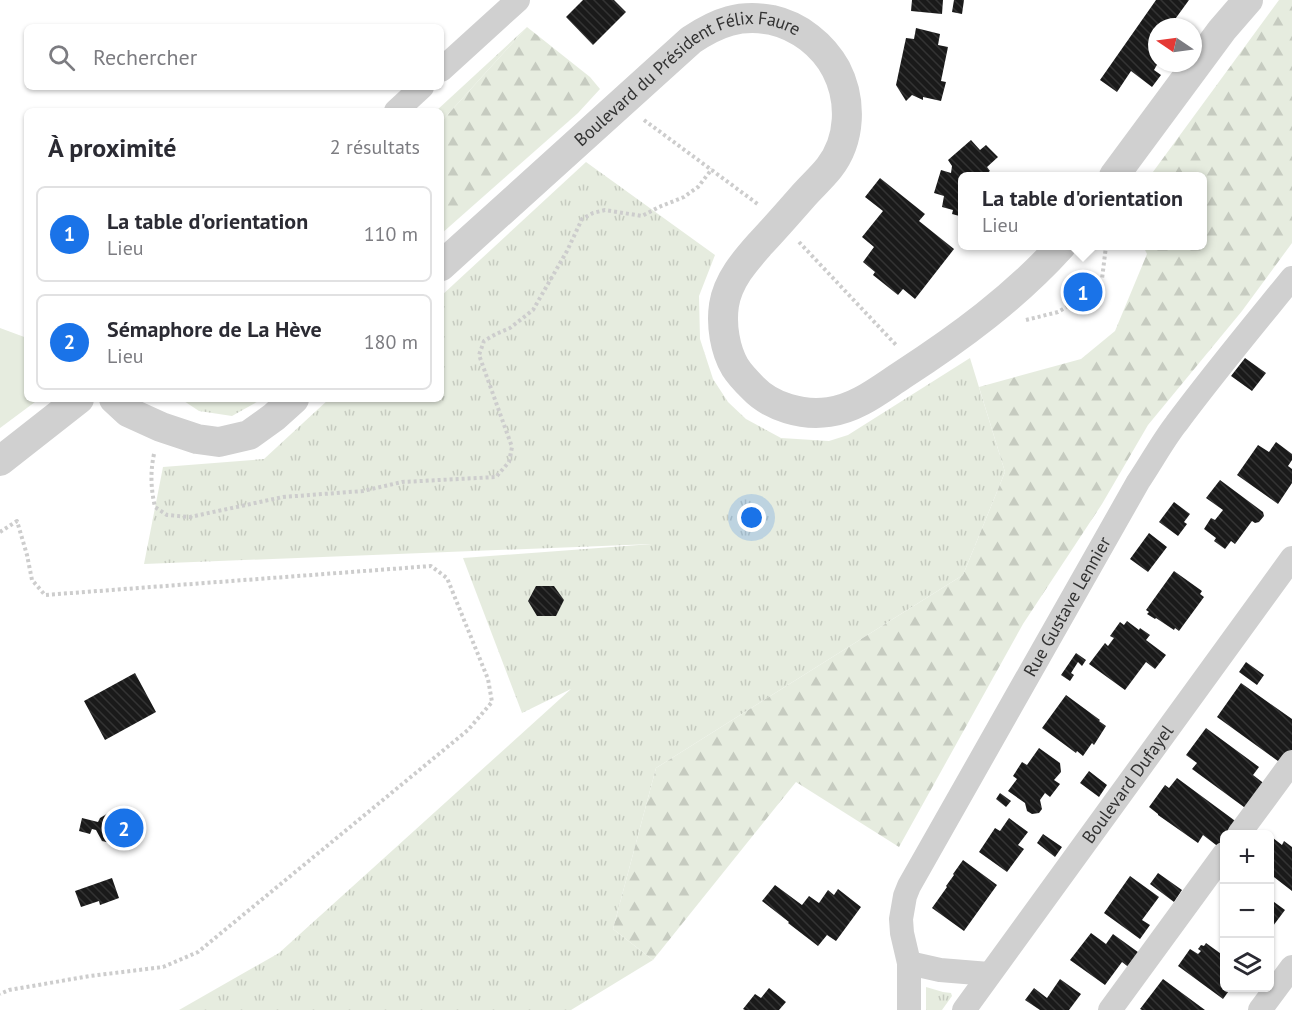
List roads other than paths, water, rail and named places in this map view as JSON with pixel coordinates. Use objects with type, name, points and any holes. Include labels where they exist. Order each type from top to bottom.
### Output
[{"type":"street","points":[[444,67],[518,0]]},
{"type":"street","points":[[1118,172],[1222,30],[1248,0]]},
{"type":"street","name":"Boulevard du Président Félix Faure","points":[[444,263],[691,40],[704,31],[740,18],[760,18],[780,22],[814,40],[830,57],[840,78],[846,100],[847,120],[844,139],[830,167],[742,264],[731,283],[724,304],[727,346],[735,367],[759,394],[796,412],[828,413],[856,405],[945,347],[1016,291],[1057,250]]},
{"type":"street","points":[[399,108],[419,90]]},
{"type":"street","name":"Rue Gustave Lennier","points":[[909,1010],[909,963],[901,920],[909,886],[1138,482],[1175,425],[1292,278]]},
{"type":"street","points":[[0,461],[75,402]]},
{"type":"street","points":[[117,402],[128,412],[160,427],[197,439],[219,442],[249,435],[291,402]]},
{"type":"street","name":"Boulevard Dufayel","points":[[964,1010],[1292,558]]},
{"type":"street","points":[[1242,830],[1292,762]]},
{"type":"street","points":[[1110,1010],[1220,859]]},
{"type":"street","points":[[909,963],[939,970],[989,974]]},
{"type":"street","points":[[1260,1010],[1292,967]]},
{"type":"place","name":"La table d'orientation","points":[[1083,292]]},
{"type":"place","name":"Sémaphore de La Hève","points":[[124,828]]}]
